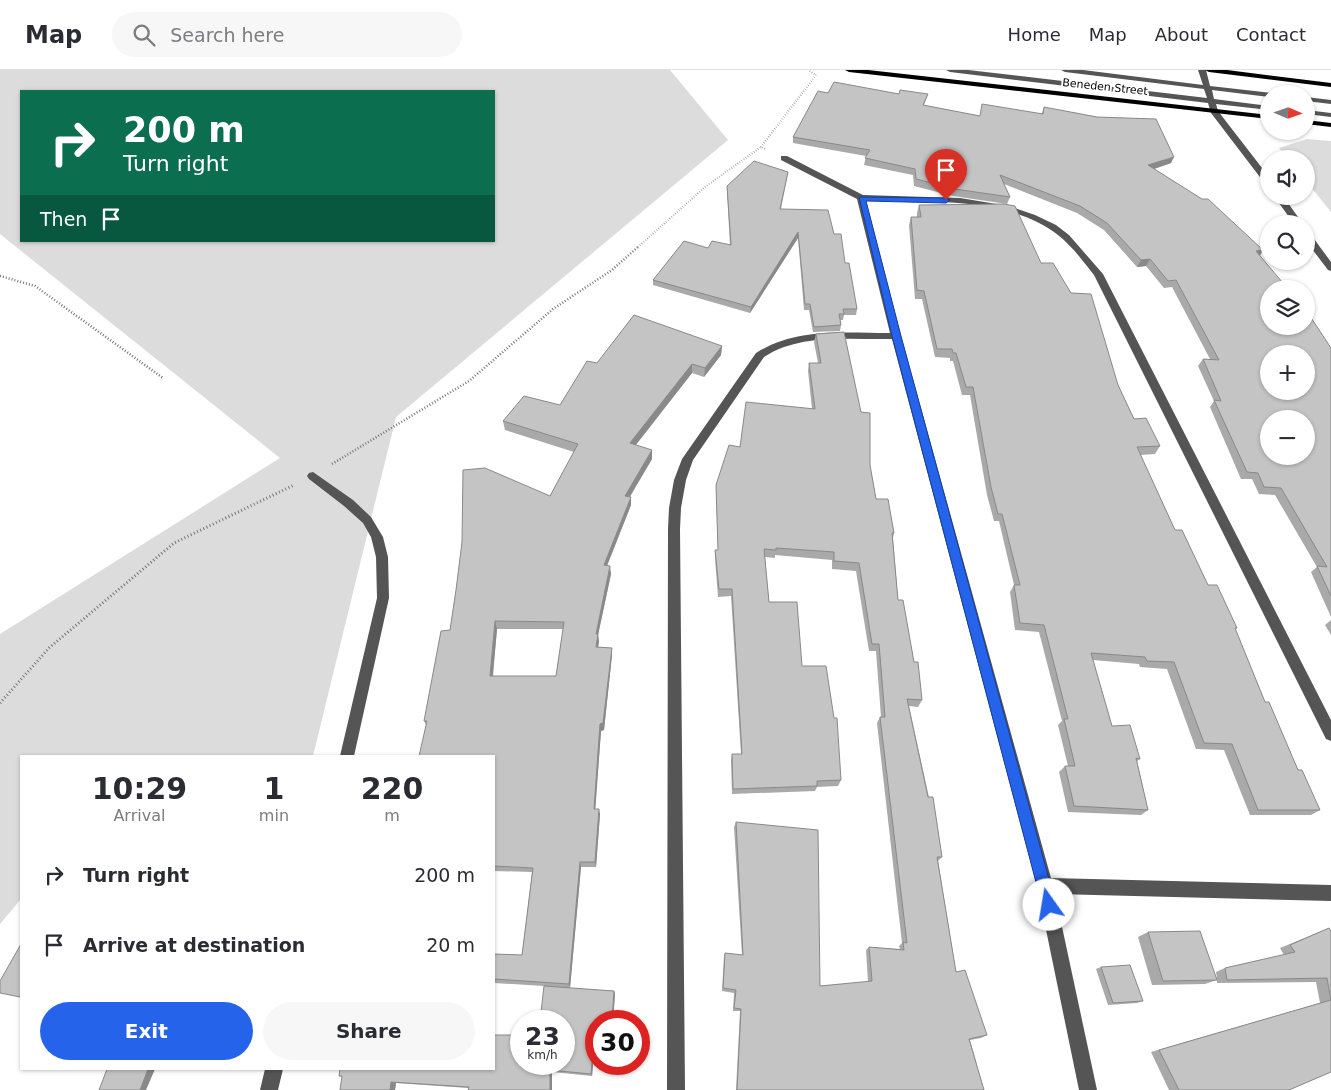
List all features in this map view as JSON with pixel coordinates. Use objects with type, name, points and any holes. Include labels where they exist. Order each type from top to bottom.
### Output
[{"type":"main road","name":"Beneden Street","points":[[849,70],[1260,117]]},
{"type":"main road","points":[[1209,70],[1331,85]]},
{"type":"main road","points":[[1315,123],[1331,125]]},
{"type":"street","points":[[950,70],[1260,107]]},
{"type":"street","points":[[1065,70],[1260,94]]},
{"type":"street","points":[[1202,70],[1214,111],[1260,171]]},
{"type":"street","points":[[1315,100],[1331,102]]},
{"type":"street","points":[[1315,113],[1331,115]]},
{"type":"street","points":[[784,158],[861,198],[963,201],[1023,212],[1054,227],[1072,242],[1098,274],[1331,734]]},
{"type":"street","points":[[861,198],[896,336],[1045,886],[1088,1090]]},
{"type":"street","points":[[1315,246],[1331,268]]},
{"type":"street","points":[[676,1090],[674,529],[675,508],[680,480],[688,459],[760,355],[768,347],[800,338],[896,336]]},
{"type":"street","points":[[313,476],[367,520],[376,536],[384,575],[383,598],[347,755]]},
{"type":"street","points":[[1045,886],[1331,893]]},
{"type":"street","points":[[269,1090],[274,1070]]},
{"type":"path","points":[[0,703],[50,648],[174,544],[313,476],[469,381],[553,309],[612,270],[705,187],[761,147],[816,75],[808,70]]},
{"type":"path","points":[[761,147],[784,158]]},
{"type":"path","points":[[0,276],[36,286],[163,378]]},
{"type":"shaded area","points":[[0,70],[670,70],[728,140],[396,417],[313,755],[20,755],[20,900],[0,924],[0,634],[280,458],[0,234]]},
{"type":"shaded area","points":[[1304,140],[1331,141],[1331,212],[1315,192],[1315,150],[1281,150],[1279,148]]},
{"type":"building","points":[[834,82],[899,94],[900,90],[928,94],[923,105],[980,116],[982,104],[1043,114],[1044,107],[1097,117],[1156,119],[1174,157],[1148,165],[1202,199],[1208,199],[1260,247],[1260,250],[1256,251],[1260,256],[1260,270],[1272,270],[1280,280],[1260,280],[1260,335],[1315,335],[1315,324],[1331,348],[1331,596],[1317,566],[1327,567],[1281,488],[1264,487],[1258,473],[1247,472],[1214,400],[1221,401],[1203,359],[1219,360],[1176,280],[1168,281],[1150,259],[1141,260],[1107,223],[1080,206],[1000,175],[1010,197],[955,189],[916,179],[915,169],[865,158],[870,150],[793,137],[818,91],[828,93]]},
{"type":"building","points":[[754,161],[788,172],[780,209],[828,210],[834,234],[841,234],[845,263],[849,263],[857,309],[843,309],[844,314],[839,314],[841,325],[814,327],[810,304],[805,304],[798,232],[751,307],[653,280],[684,241],[708,248],[712,241],[731,245],[727,186]]},
{"type":"building","points":[[1004,204],[1015,206],[1041,263],[1053,263],[1071,293],[1091,294],[1118,385],[1134,419],[1146,418],[1160,446],[1137,447],[1175,530],[1182,530],[1208,585],[1217,585],[1237,628],[1235,628],[1265,702],[1269,702],[1298,770],[1302,770],[1320,810],[1258,810],[1232,744],[1204,743],[1174,662],[1147,661],[1145,657],[1091,653],[1112,726],[1130,725],[1140,759],[1136,758],[1148,810],[1074,806],[1065,766],[1075,766],[1064,719],[1068,719],[1044,625],[1020,623],[1014,585],[1020,585],[1002,514],[998,514],[991,487],[973,387],[966,387],[956,353],[953,353],[952,349],[937,349],[924,291],[917,290],[911,217],[921,217],[919,205]]},
{"type":"building","points":[[634,315],[722,346],[705,368],[692,364],[630,443],[652,450],[625,496],[631,497],[604,565],[610,566],[596,634],[598,634],[596,647],[612,648],[603,723],[600,724],[594,809],[599,809],[595,862],[580,862],[569,984],[495,979],[495,954],[522,955],[533,868],[495,866],[495,755],[419,755],[427,721],[424,721],[441,631],[450,630],[462,542],[463,470],[485,468],[550,496],[578,444],[503,421],[524,396],[560,405],[587,361],[597,363]],"holes":[[[495,621],[564,622],[556,676],[490,676]]]},
{"type":"building","points":[[844,332],[861,412],[870,413],[870,465],[876,499],[888,499],[894,533],[892,533],[898,600],[903,600],[914,662],[918,662],[922,700],[907,699],[928,797],[933,797],[942,857],[937,857],[956,972],[965,970],[987,1035],[969,1039],[984,1090],[737,1090],[741,1009],[734,1008],[736,990],[723,988],[725,953],[743,955],[736,822],[818,830],[820,986],[872,981],[869,947],[904,950],[903,942],[907,943],[880,717],[885,717],[879,644],[872,644],[859,563],[834,561],[834,552],[776,548],[776,550],[764,549],[769,602],[797,602],[802,666],[826,666],[834,718],[837,718],[841,780],[817,781],[817,786],[733,789],[732,754],[742,754],[732,589],[719,589],[715,550],[718,550],[716,485],[729,445],[740,447],[746,402],[815,409],[809,363],[821,363],[816,334]]},
{"type":"building","points":[[1329,928],[1331,931],[1331,1000],[1327,978],[1227,980],[1225,968],[1295,952],[1290,945]]},
{"type":"building","points":[[1200,931],[1217,980],[1163,981],[1148,932]]},
{"type":"building","points":[[20,946],[20,997],[0,993],[0,981]]},
{"type":"building","points":[[1130,965],[1143,1001],[1113,1003],[1101,967]]},
{"type":"building","points":[[544,986],[614,991],[613,1010],[585,1010],[585,1073],[575,1072],[575,1010],[541,1010]]},
{"type":"building","points":[[1331,1000],[1331,1072],[1289,1090],[1179,1090],[1159,1050]]},
{"type":"building","points":[[495,1035],[510,1035],[510,1075],[550,1075],[550,1090],[468,1090],[469,1087],[391,1082],[390,1090],[340,1090],[342,1076],[339,1076],[340,1070],[495,1070]]},
{"type":"building","points":[[107,1070],[148,1070],[140,1090],[99,1090]]},
{"type":"route","points":[[946,200],[861,198],[896,336],[1049,905]]}]
